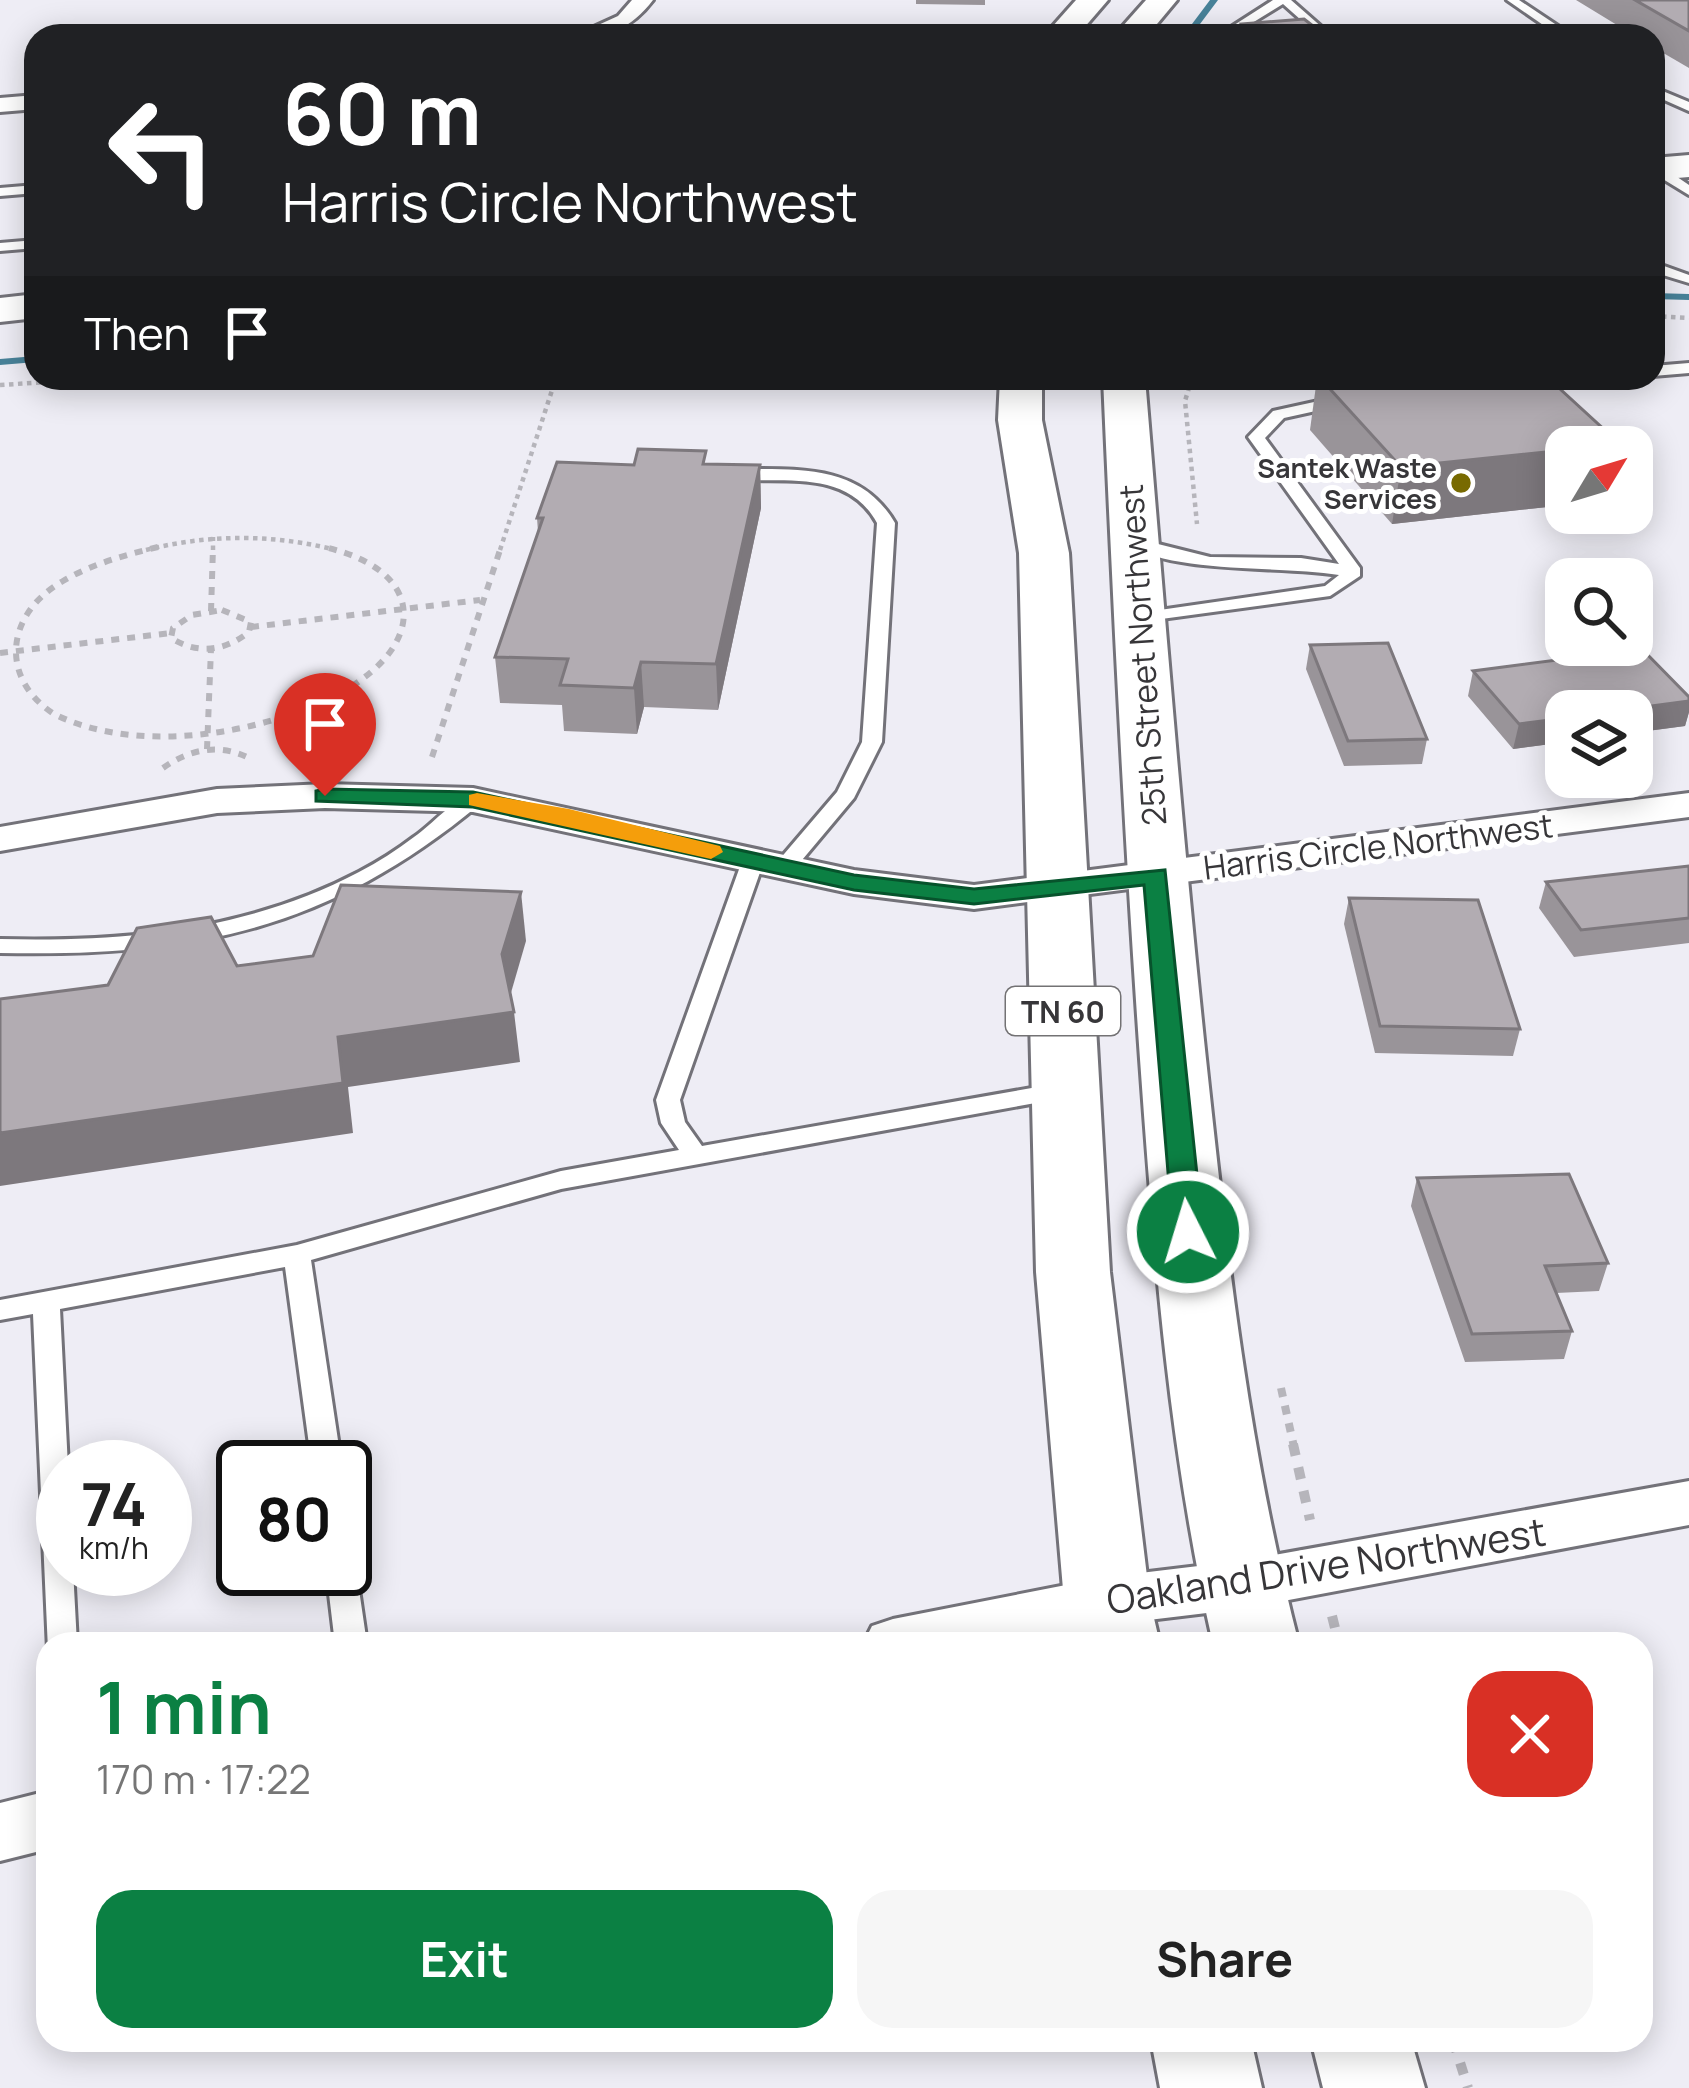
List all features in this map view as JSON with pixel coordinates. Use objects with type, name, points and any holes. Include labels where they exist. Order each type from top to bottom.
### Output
[{"type":"main road","points":[[1071,24],[1093,0]]},
{"type":"main road","points":[[1141,24],[1162,0]]},
{"type":"main road","points":[[1665,158],[1689,135]]},
{"type":"main road","name":"TN 60","points":[[1021,390],[1020,420],[1044,553],[1073,1272],[1112,1623]]},
{"type":"main road","name":"25th Street Northwest","points":[[1125,390],[1156,876],[1196,1320],[1248,1614]]},
{"type":"main road","points":[[1204,2052],[1211,2088]]},
{"type":"main road","points":[[1364,2052],[1374,2088]]},
{"type":"street","points":[[615,24],[643,0]]},
{"type":"street","name":"Harris Circle Northwest","points":[[0,839],[152,808],[217,801],[325,796],[473,800],[854,882],[974,897],[1689,806]]},
{"type":"street","name":"Oakland Drive Northwest","points":[[1018,1632],[1248,1614],[1321,1569],[1689,1503]]},
{"type":"street","points":[[0,1832],[36,1823]]},
{"type":"lane","points":[[1243,24],[1283,0],[1312,24]]},
{"type":"lane","points":[[1512,0],[1549,24]]},
{"type":"lane","points":[[1665,162],[1689,190]]},
{"type":"lane","points":[[1354,572],[1256,437],[1280,414],[1358,399]]},
{"type":"lane","points":[[696,1156],[673,1123],[668,1100],[768,864],[845,799],[862,773],[872,742],[886,524],[875,504],[836,482],[698,473]]},
{"type":"lane","points":[[1134,543],[1210,562],[1301,563],[1354,572]]},
{"type":"lane","points":[[1139,619],[1330,591],[1354,572]]},
{"type":"lane","points":[[0,946],[77,951],[252,923],[340,890],[394,863],[473,800]]},
{"type":"lane","points":[[0,1310],[297,1255],[561,1180],[1066,1090]]},
{"type":"lane","points":[[297,1255],[323,1440]]},
{"type":"lane","points":[[46,1301],[60,1632]]},
{"type":"lane","points":[[345,1596],[349,1632]]},
{"type":"path","points":[[419,799],[552,390]]},
{"type":"path","points":[[1188,390],[1185,400],[1195,520],[1214,545],[1210,562]]},
{"type":"path","points":[[271,537],[322,544],[364,560],[394,582],[405,609],[399,640],[386,656],[373,671],[330,698],[273,719],[208,731],[147,734],[92,726],[48,710],[19,688],[4,653],[11,633],[31,606],[65,580],[126,555],[213,538],[271,537]]},
{"type":"path","points":[[211,610],[213,538]]},
{"type":"path","points":[[171,633],[181,646],[211,650],[239,641],[251,627],[480,600]]},
{"type":"path","points":[[4,653],[171,633],[184,618],[211,610],[240,614],[251,627]]},
{"type":"path","points":[[207,749],[211,650]]},
{"type":"path","points":[[1278,1372],[1336,1632]]},
{"type":"path","points":[[1457,2052],[1468,2088]]},
{"type":"building","points":[[1635,0],[1689,0],[1689,31]]},
{"type":"building","points":[[1304,19],[1310,24],[1242,24]]},
{"type":"building","points":[[1331,390],[1561,390],[1600,426],[1545,426],[1545,452],[1401,467]]},
{"type":"building","points":[[638,449],[706,451],[703,464],[760,465],[716,664],[641,662],[634,688],[560,685],[568,659],[495,657],[543,518],[537,518],[557,462],[634,465]]},
{"type":"building","points":[[1388,643],[1427,739],[1348,741],[1310,645]]},
{"type":"building","points":[[1653,660],[1689,701],[1653,706],[1653,690],[1545,690],[1545,721],[1519,724],[1473,671],[1545,662],[1545,666],[1653,666]]},
{"type":"building","points":[[1689,866],[1689,918],[1581,930],[1546,882]]},
{"type":"building","points":[[341,885],[521,892],[502,954],[514,1012],[338,1037],[343,1083],[0,1133],[0,999],[108,985],[137,928],[211,917],[237,966],[313,956]]},
{"type":"building","points":[[1349,898],[1478,900],[1520,1029],[1380,1026]]},
{"type":"building","points":[[1569,1174],[1608,1263],[1545,1266],[1572,1331],[1472,1334],[1417,1178]]},
{"type":"waterway","points":[[1196,24],[1214,0]]},
{"type":"waterway","points":[[1665,296],[1689,297]]},
{"type":"waterway","points":[[0,362],[24,360]]},
{"type":"slow traffic","points":[[477,800],[711,852]]},
{"type":"place","name":"Santek Waste Services","points":[[1461,483]]},
{"type":"route","points":[[325,796],[473,800],[854,882],[974,897],[1156,876],[1188,1232]]}]
